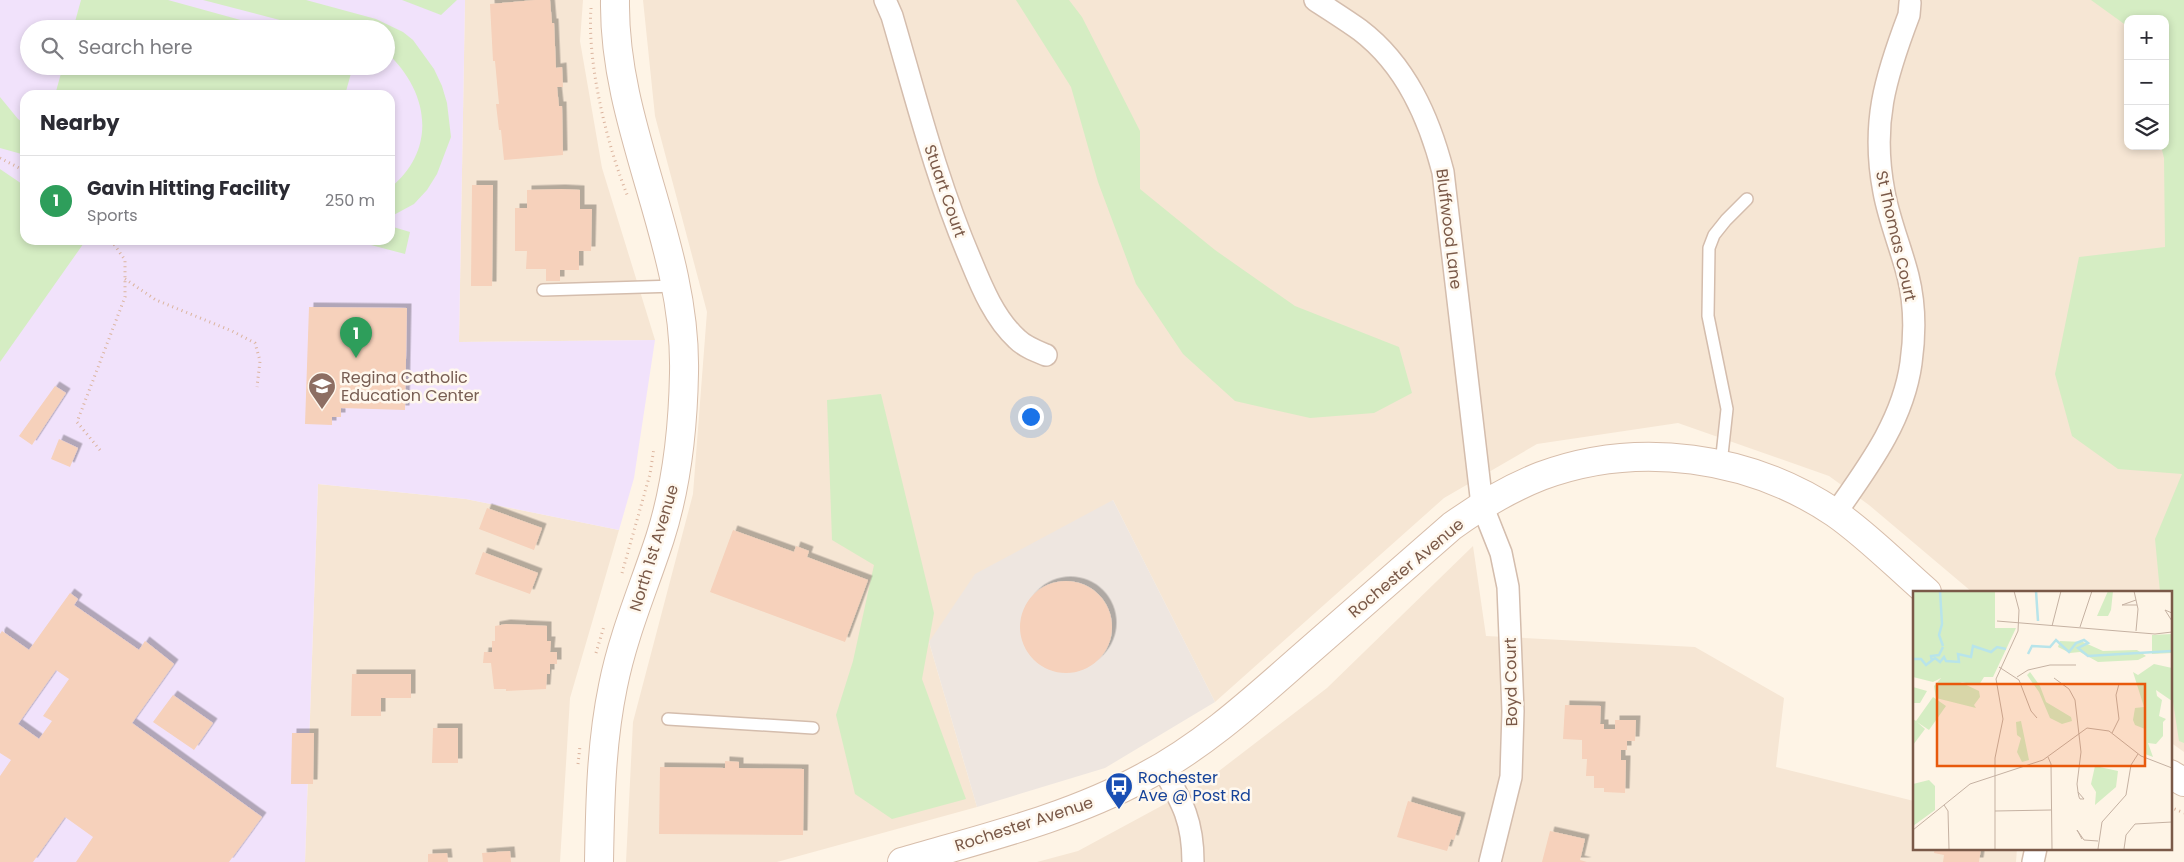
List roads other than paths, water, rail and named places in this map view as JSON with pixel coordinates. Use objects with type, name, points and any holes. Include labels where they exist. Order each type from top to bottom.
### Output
[{"type":"main road","name":"North 1st Avenue","points":[[599,862],[600,783],[604,737],[613,685],[630,626],[664,523],[674,483],[682,427],[684,369],[676,286],[659,212],[638,150],[625,99],[618,47],[615,0]]},
{"type":"main road","name":"Rochester Avenue","points":[[907,861],[1070,811],[1108,795],[1162,767],[1240,712],[1452,526],[1482,505],[1542,476],[1606,460],[1671,457],[1721,464],[1768,478],[1798,491],[1835,514],[1927,591]]},
{"type":"main road","points":[[2172,775],[2184,782]]},
{"type":"street","name":"Stuart Court","points":[[885,0],[892,16],[941,183],[982,287],[1001,320],[1017,339],[1032,350],[1046,355]]},
{"type":"street","name":"Bluffwood Lane","points":[[1315,0],[1362,31],[1385,54],[1406,80],[1422,109],[1435,140],[1443,172],[1482,505]]},
{"type":"street","name":"St Thomas Court","points":[[1835,514],[1878,451],[1893,424],[1904,394],[1911,364],[1914,332],[1912,301],[1908,278],[1884,194],[1879,120],[1884,90],[1912,1]]},
{"type":"street","name":"Boyd Court","points":[[1482,505],[1501,553],[1508,587],[1512,711],[1511,777],[1490,862]]},
{"type":"street","points":[[1162,767],[1189,819],[1193,839],[1194,862]]},
{"type":"lane","points":[[1721,464],[1726,409],[1708,316],[1709,248],[1714,235],[1747,199]]},
{"type":"lane","points":[[543,290],[676,286]]},
{"type":"lane","points":[[668,719],[813,728]]},
{"type":"place","name":"Gavin Hitting Facility","points":[[356,358]]},
{"type":"place","name":"Regina Catholic Education Center","points":[[322,410]]},
{"type":"place","name":"Rochester Ave @ Post Rd","points":[[1119,810]]}]
